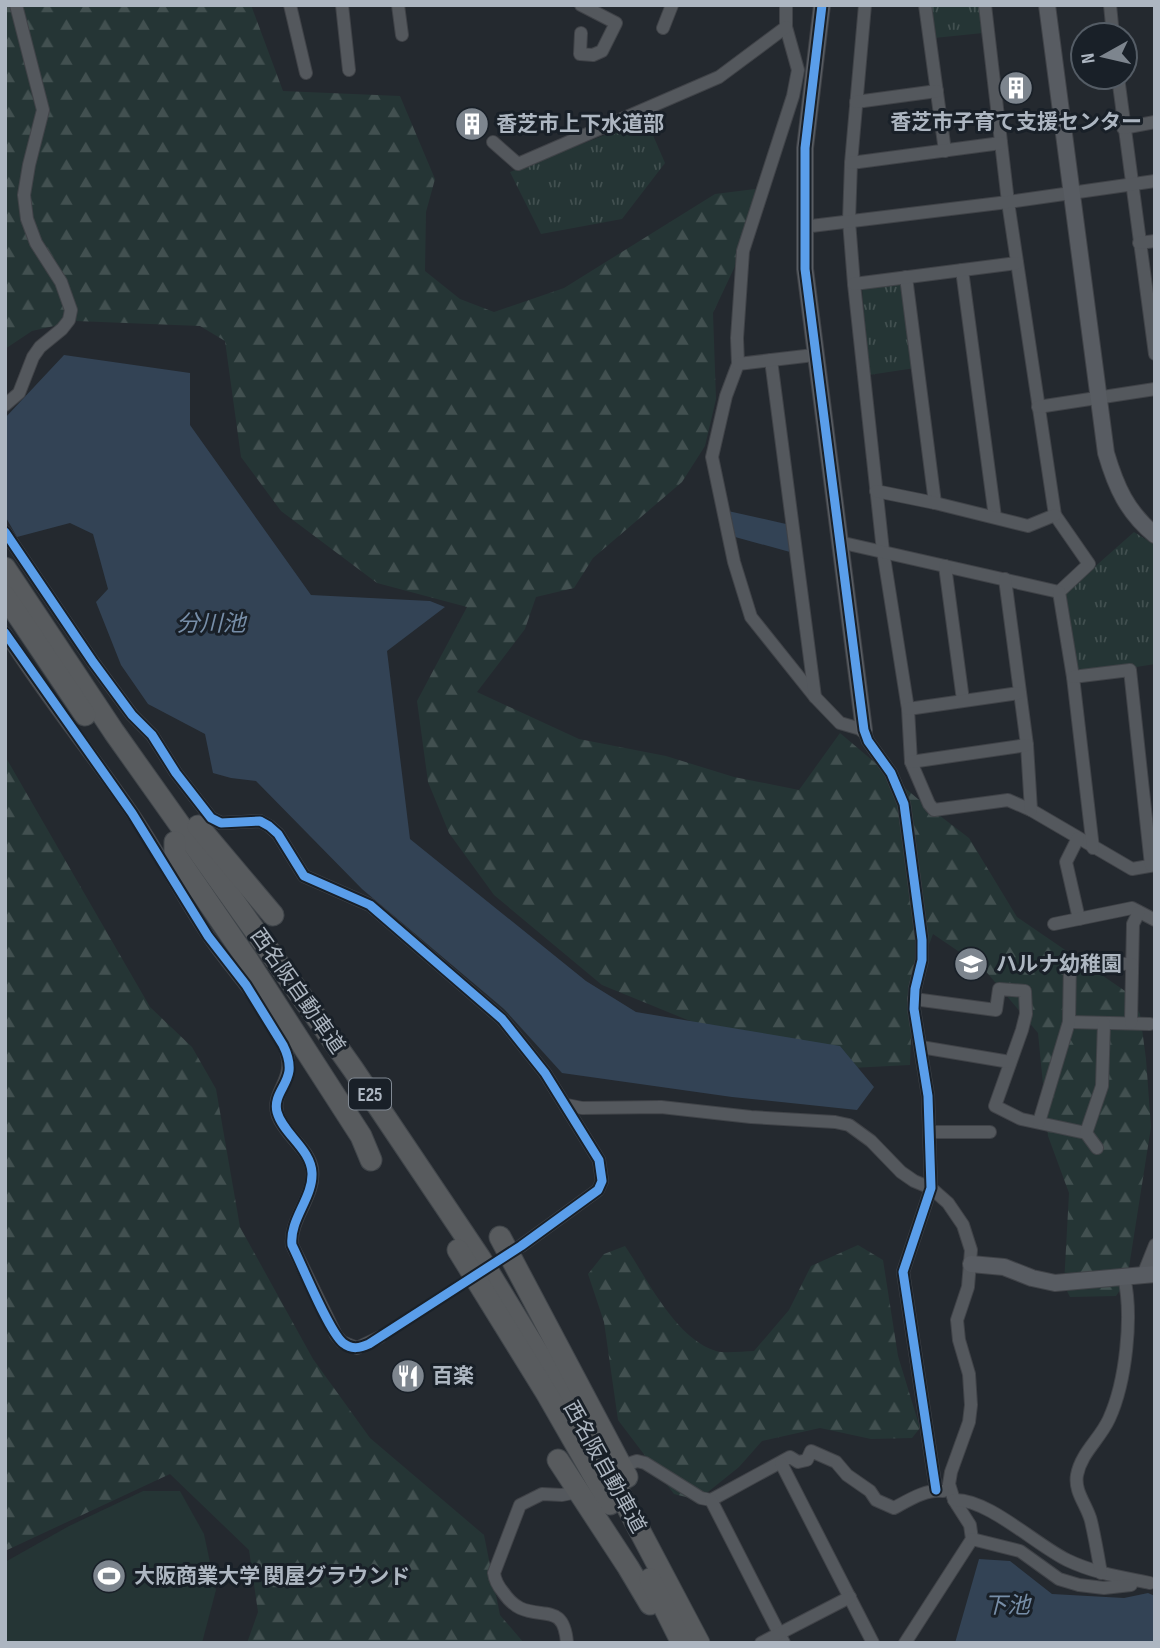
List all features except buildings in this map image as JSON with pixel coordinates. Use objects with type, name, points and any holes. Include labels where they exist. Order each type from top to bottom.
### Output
[{"type":"highway","name":"西名阪自動車道","points":[[5,568],[114,732],[353,1069],[480,1258],[595,1446],[699,1643]]},
{"type":"highway","name":"西名阪自動車道","points":[[5,596],[429,1205],[547,1394],[613,1508],[682,1643]]},
{"type":"highway","points":[[114,732],[132,739],[214,846],[273,915]]},
{"type":"highway","points":[[175,842],[175,854],[247,959],[361,1136],[371,1160]]},
{"type":"highway","points":[[500,1237],[691,1602],[687,1618]]},
{"type":"highway","points":[[558,1460],[628,1567],[671,1643]]},
{"type":"street","points":[[5,405],[19,393],[33,357],[40,347],[62,329],[69,320],[71,310],[61,282],[36,243],[27,219],[24,195],[43,110],[16,5]]},
{"type":"street","points":[[290,5],[306,74]]},
{"type":"street","points":[[342,5],[349,70]]},
{"type":"street","points":[[398,5],[402,35]]},
{"type":"street","points":[[580,5],[616,23],[602,51],[593,55],[580,54],[581,33]]},
{"type":"street","points":[[663,27],[672,5]]},
{"type":"street","points":[[786,5],[786,27],[798,70],[793,96],[743,251],[737,338],[738,363],[726,396],[712,457],[734,562],[751,617],[815,697],[840,723],[864,730]]},
{"type":"street","points":[[821,5],[805,137],[803,227],[807,293],[864,730],[868,741],[898,788],[908,821],[923,950],[914,999],[928,1096],[931,1188],[902,1272],[936,1490]]},
{"type":"street","points":[[866,5],[851,163],[849,221],[876,491],[908,709],[911,762],[934,810],[1001,800],[1031,810],[1132,869],[1153,865],[1130,670],[1073,677]]},
{"type":"street","points":[[925,5],[945,150]]},
{"type":"street","points":[[985,5],[1008,202],[1055,515],[1089,564],[1059,592]]},
{"type":"street","points":[[1047,5],[1106,453],[1115,485],[1133,513],[1155,535]]},
{"type":"street","points":[[493,142],[518,164],[719,77],[786,27]]},
{"type":"street","points":[[856,102],[937,91]]},
{"type":"street","points":[[1119,91],[1155,354]]},
{"type":"street","points":[[1123,128],[1155,122]]},
{"type":"street","points":[[851,163],[1001,143]]},
{"type":"street","points":[[803,227],[1155,181]]},
{"type":"street","points":[[1139,243],[1155,241]]},
{"type":"street","points":[[854,284],[1017,262]]},
{"type":"street","points":[[962,270],[995,517]]},
{"type":"street","points":[[906,277],[935,503]]},
{"type":"street","points":[[738,363],[814,355]]},
{"type":"street","points":[[771,360],[815,697]]},
{"type":"street","points":[[1038,407],[1155,388]]},
{"type":"street","points":[[876,491],[1028,526],[1055,515]]},
{"type":"street","points":[[5,532],[93,662],[132,715],[152,735],[176,774],[211,818],[221,822],[260,821],[269,826],[278,834],[304,876],[355,897],[387,918],[502,1019],[545,1073],[600,1160],[602,1181],[598,1190],[521,1245]]},
{"type":"street","points":[[839,542],[1059,592]]},
{"type":"street","points":[[945,566],[963,700]]},
{"type":"street","points":[[1005,579],[1027,746],[1031,810]]},
{"type":"street","points":[[1059,592],[1073,677],[1093,848]]},
{"type":"street","points":[[5,633],[132,813],[208,936],[246,985],[278,1034],[288,1056],[289,1073],[278,1097],[277,1114],[307,1157],[312,1170],[311,1182],[293,1231],[292,1245],[331,1326],[342,1342],[357,1348],[380,1338]]},
{"type":"street","points":[[908,709],[1019,693]]},
{"type":"street","points":[[911,762],[1027,746]]},
{"type":"street","points":[[1078,838],[1066,862],[1079,919]]},
{"type":"street","points":[[1054,925],[1132,908],[1155,920]]},
{"type":"street","points":[[1131,1023],[1133,924],[1139,912]]},
{"type":"street","points":[[1039,1122],[1069,1022],[1070,963],[1132,964]]},
{"type":"street","points":[[914,999],[996,1010],[999,989],[1025,991],[1026,1014],[995,1106],[1021,1119],[1086,1133],[1097,1148]]},
{"type":"street","points":[[1069,1022],[1150,1024]]},
{"type":"street","points":[[1086,1133],[1102,1086],[1104,1023]]},
{"type":"street","points":[[921,1047],[1010,1062]]},
{"type":"street","points":[[567,1105],[582,1108],[661,1107],[842,1124],[860,1132],[908,1177],[931,1188],[948,1203],[963,1226],[971,1250],[971,1265],[968,1287],[957,1320],[959,1340],[969,1374],[971,1405],[964,1441],[951,1472],[952,1496],[970,1525],[972,1539],[905,1643]]},
{"type":"street","points":[[930,1132],[990,1132]]},
{"type":"street","points":[[971,1265],[1004,1267],[1032,1278],[1055,1283],[1124,1277],[1149,1274],[1155,1245]]},
{"type":"street","points":[[1101,1573],[1090,1517],[1077,1489],[1076,1478],[1079,1466],[1108,1421],[1116,1399],[1129,1315],[1124,1277]]},
{"type":"street","points":[[631,1463],[637,1461],[645,1464],[701,1498],[711,1500],[790,1457],[798,1462],[807,1460],[811,1451],[836,1462],[847,1475],[870,1491],[876,1500],[894,1508],[936,1490],[993,1512],[1066,1560],[1101,1573],[1152,1583]]},
{"type":"street","points":[[781,1463],[873,1643]]},
{"type":"street","points":[[567,1643],[561,1622],[555,1615],[519,1607],[505,1595],[495,1580],[494,1573],[520,1505],[542,1494],[572,1493]]},
{"type":"street","points":[[711,1500],[782,1638]]},
{"type":"street","points":[[972,1539],[1020,1551],[1059,1579],[1079,1585],[1104,1588],[1152,1583]]},
{"type":"street","points":[[761,1643],[782,1638],[850,1597]]},
{"type":"green space","points":[[5,5],[251,5],[283,91],[400,96],[435,179],[426,212],[425,271],[460,299],[494,312],[564,288],[715,194],[755,189],[752,230],[713,313],[716,399],[705,446],[682,482],[593,558],[574,588],[536,597],[525,629],[477,692],[579,739],[666,756],[734,777],[799,790],[840,733],[969,838],[1017,917],[1128,993],[1140,1014],[1151,1127],[1127,1280],[1116,1296],[1070,1297],[1064,1285],[1069,1193],[1048,1136],[1038,1033],[983,968],[933,934],[913,987],[910,1065],[851,1068],[766,1048],[602,985],[494,895],[449,833],[428,782],[417,701],[467,607],[377,583],[281,511],[241,457],[225,341],[200,326],[76,321],[32,331],[5,349]]},
{"type":"green space","points":[[928,5],[980,5],[983,33],[934,38]]},
{"type":"green space","points":[[646,119],[665,163],[622,219],[541,234],[510,172]]},
{"type":"green space","points":[[902,282],[915,368],[869,375],[862,288]]},
{"type":"green space","points":[[1134,532],[1155,545],[1155,664],[1075,677],[1064,594]]},
{"type":"green space","points":[[5,756],[150,1007],[192,1047],[216,1089],[240,1227],[313,1359],[370,1438],[484,1535],[500,1615],[524,1643],[247,1643],[258,1612],[249,1550],[170,1474],[5,1551]]},
{"type":"green space","points":[[858,1245],[883,1260],[898,1356],[920,1428],[912,1438],[871,1439],[820,1428],[762,1441],[739,1467],[698,1500],[674,1494],[618,1420],[604,1322],[588,1274],[604,1254],[625,1246],[664,1306],[688,1334],[716,1351],[754,1351],[789,1310],[811,1266]]},
{"type":"green space","name":"大阪商業大学 関屋グラウンド","points":[[143,1491],[180,1491],[204,1534],[216,1590],[202,1643],[5,1643],[5,1562],[69,1526]]},
{"type":"water","name":"分川池","points":[[64,355],[190,373],[190,425],[311,595],[430,601],[445,607],[387,651],[410,839],[586,981],[636,1012],[840,1046],[874,1087],[857,1110],[732,1097],[562,1073],[504,1009],[362,889],[256,781],[213,773],[205,734],[148,704],[121,665],[96,602],[108,589],[93,534],[70,523],[17,537],[5,516],[5,418]]},
{"type":"water","points":[[728,511],[786,524],[790,552],[735,537]]},
{"type":"water","name":"下池","points":[[979,1559],[1010,1561],[1052,1594],[1124,1598],[1148,1593],[1155,1596],[1155,1643],[955,1643]]},
{"type":"tunnel","points":[[380,1337],[514,1250]]},
{"type":"cycle path","points":[[822,5],[805,148],[805,269],[864,730],[868,741],[891,773],[904,804],[922,940],[922,960],[915,989],[914,1009],[928,1096],[931,1188],[903,1272],[936,1490]]},
{"type":"cycle path","points":[[5,532],[93,662],[132,715],[152,735],[176,773],[211,818],[221,823],[260,821],[269,826],[278,834],[304,876],[370,905],[502,1019],[545,1073],[599,1160],[602,1181],[598,1190],[521,1246],[369,1344],[356,1348],[343,1343],[323,1312],[292,1245],[294,1227],[309,1191],[312,1173],[307,1156],[277,1112],[277,1101],[289,1071],[283,1045],[246,985],[208,936],[132,813],[5,633]]},
{"type":"place","name":"香芝市子育て支援センター","points":[[1016,88]]},
{"type":"place","name":"香芝市上下水道部","points":[[472,124]]},
{"type":"place","name":"ハルナ幼稚園","points":[[971,964]]},
{"type":"place","name":"百楽","points":[[408,1376]]},
{"type":"place","name":"大阪商業大学 関屋グラウンド","points":[[109,1576]]}]
